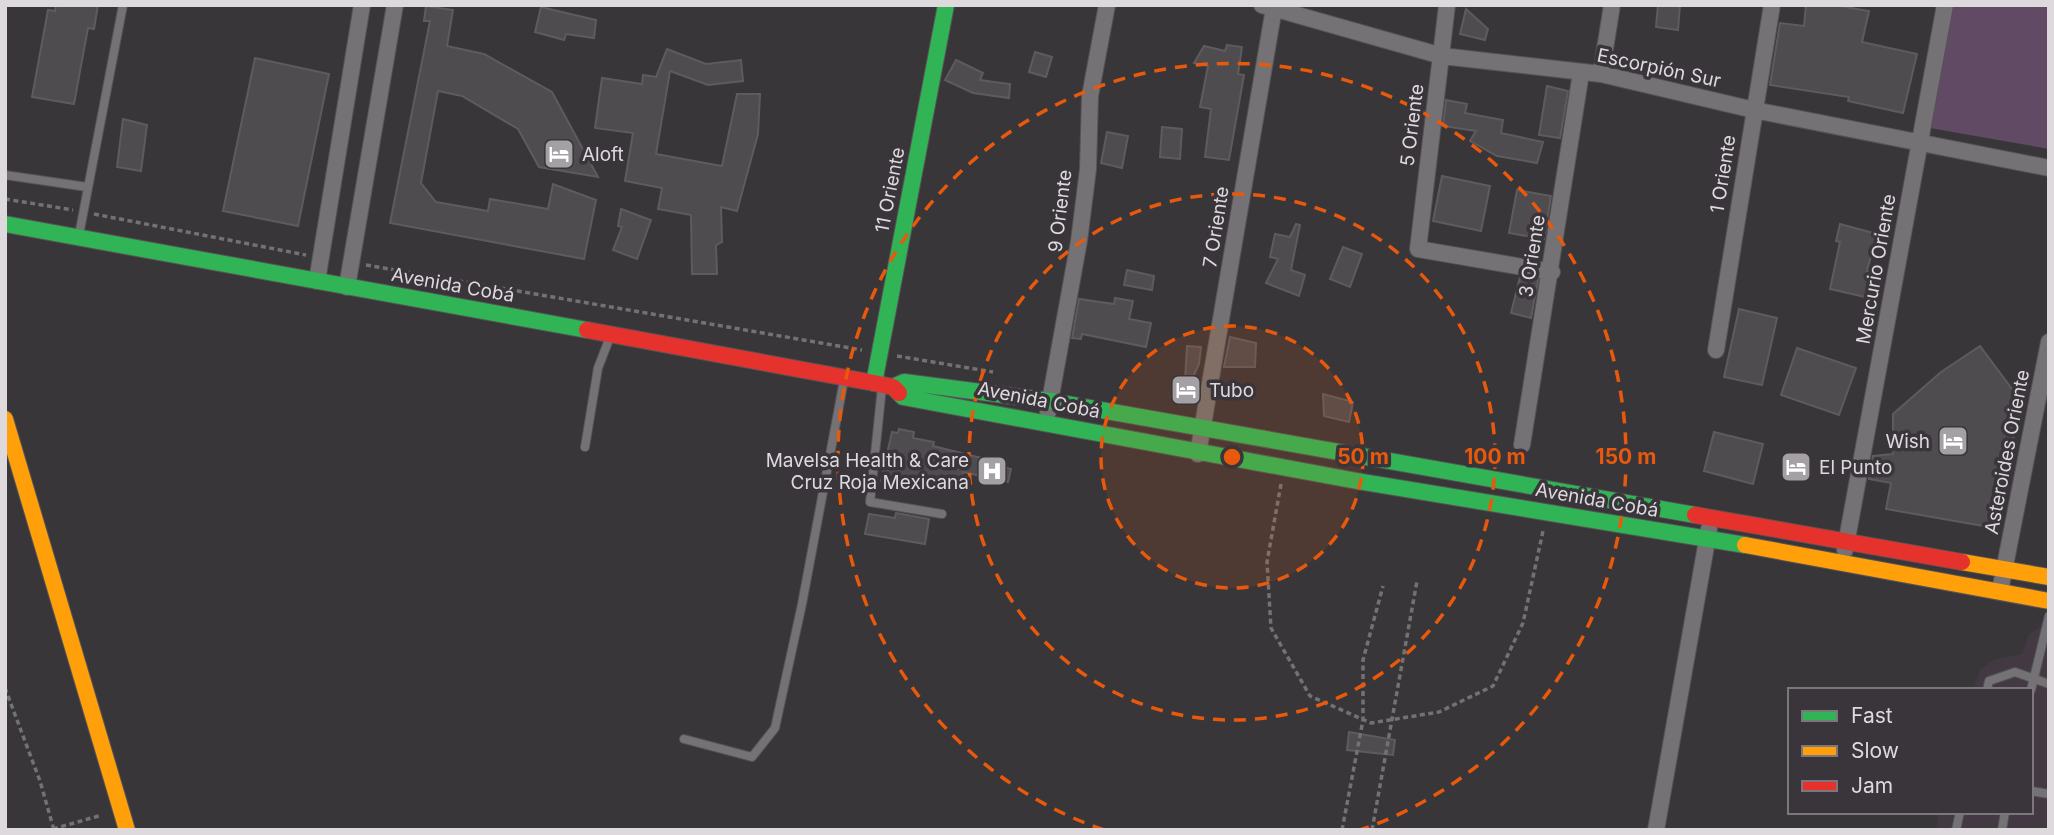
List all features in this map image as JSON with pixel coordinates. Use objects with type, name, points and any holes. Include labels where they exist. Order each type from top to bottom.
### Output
[{"type":"main road","name":"11 Oriente","points":[[883,385],[946,5]]},
{"type":"main road","name":"Avenida Cobá","points":[[5,225],[844,377],[883,385],[903,397],[1047,421],[1198,454],[1707,539],[2049,601]]},
{"type":"main road","name":"Avenida Cobá","points":[[883,385],[904,382],[1050,401],[2049,577]]},
{"type":"main road","points":[[5,419],[127,830]]},
{"type":"street","points":[[317,281],[362,5]]},
{"type":"street","points":[[347,287],[395,5]]},
{"type":"street","name":"9 Oriente","points":[[1047,421],[1079,241],[1088,169],[1090,96],[1107,5]]},
{"type":"street","name":"5 Oriente","points":[[1447,5],[1418,249],[1552,272]]},
{"type":"street","points":[[1601,74],[1612,5]]},
{"type":"street","name":"1 Oriente","points":[[1716,350],[1772,5]]},
{"type":"street","name":"Mercurio Oriente","points":[[1843,564],[1945,5]]},
{"type":"street","name":"Escorpión Sur","points":[[1268,6],[1442,56],[1601,74],[1754,110],[2049,169]]},
{"type":"street","name":"7 Oriente","points":[[1198,454],[1268,6]]},
{"type":"street","name":"3 Oriente","points":[[1522,445],[1552,272],[1581,73]]},
{"type":"street","name":"Asteroides Oriente","points":[[2000,591],[2049,342]]},
{"type":"street","points":[[1656,830],[1710,519]]},
{"type":"lane","points":[[78,238],[122,5]]},
{"type":"lane","points":[[5,175],[87,187]]},
{"type":"lane","points":[[585,447],[598,368],[611,335]]},
{"type":"lane","points":[[684,739],[752,757],[775,728],[807,579],[844,377]]},
{"type":"lane","points":[[883,385],[870,502],[942,514]]},
{"type":"lane","points":[[2032,688],[2049,616]]},
{"type":"lane","points":[[1987,688],[1989,681],[2015,672],[2049,684]]},
{"type":"path","points":[[1284,468],[1267,562],[1271,628],[1310,695],[1371,723],[1439,712],[1493,686],[1523,623],[1546,513]]},
{"type":"path","points":[[1371,830],[1394,720],[1417,581]]},
{"type":"path","points":[[1342,830],[1363,719],[1363,660],[1382,586]]},
{"type":"path","points":[[5,688],[40,782],[54,830],[121,809]]},
{"type":"shaded area","points":[[1952,5],[2049,5],[2049,149],[1930,128]]},
{"type":"shaded area","points":[[2045,624],[2049,625],[2049,830],[1936,830],[1939,814],[2033,814],[2033,688],[1974,688],[1980,670],[1993,660],[2022,654],[2029,634]]},
{"type":"building","points":[[56,5],[98,5],[94,29],[88,28],[74,104],[32,97],[48,10],[55,11]]},
{"type":"building","points":[[1658,5],[1680,5],[1678,30],[1656,27]]},
{"type":"building","points":[[1806,5],[1834,5],[1869,11],[1862,42],[1917,54],[1903,113],[1848,101],[1849,97],[1770,85],[1780,23],[1804,26]]},
{"type":"building","name":"Aloft","points":[[426,6],[453,10],[447,46],[484,54],[552,92],[598,177],[539,167],[518,129],[462,96],[438,91],[421,183],[436,202],[488,211],[490,199],[548,209],[553,184],[596,200],[584,259],[390,223],[430,21],[424,21]]},
{"type":"building","points":[[541,7],[596,20],[594,38],[566,34],[564,40],[535,32]]},
{"type":"building","points":[[1466,9],[1488,29],[1485,40],[1460,34]]},
{"type":"building","points":[[1227,45],[1242,47],[1238,74],[1244,75],[1229,160],[1205,157],[1211,109],[1200,107],[1208,66],[1194,63],[1204,46],[1225,51]]},
{"type":"building","points":[[667,49],[706,64],[741,60],[743,81],[708,85],[670,71],[656,154],[722,166],[737,94],[760,94],[758,134],[737,211],[721,207],[722,242],[716,245],[717,274],[692,274],[691,215],[658,209],[662,188],[625,181],[633,133],[595,128],[602,78],[642,84],[643,75],[656,77]]},
{"type":"building","points":[[1035,52],[1052,57],[1046,77],[1029,72]]},
{"type":"building","points":[[255,58],[329,74],[298,226],[223,211]]},
{"type":"building","points":[[956,60],[983,73],[980,80],[1010,84],[1009,98],[973,93],[945,80]]},
{"type":"building","points":[[1547,86],[1568,91],[1560,138],[1539,135]]},
{"type":"building","points":[[1446,100],[1467,104],[1465,113],[1503,120],[1501,133],[1543,142],[1537,163],[1497,156],[1470,141],[1476,131],[1443,126]]},
{"type":"building","points":[[123,119],[147,125],[141,171],[117,167]]},
{"type":"building","points":[[1162,127],[1182,129],[1180,159],[1160,157]]},
{"type":"building","points":[[1107,132],[1128,136],[1122,168],[1101,163]]},
{"type":"building","points":[[1442,176],[1490,186],[1481,231],[1433,221]]},
{"type":"building","points":[[1517,190],[1551,196],[1544,239],[1509,233]]},
{"type":"building","points":[[621,209],[651,220],[637,259],[613,250],[622,227],[618,226]]},
{"type":"building","points":[[1296,224],[1300,225],[1291,270],[1305,275],[1299,296],[1266,283],[1278,259],[1270,257],[1275,234],[1290,237]]},
{"type":"building","points":[[1840,224],[1877,234],[1867,271],[1871,272],[1865,297],[1830,289],[1840,242],[1836,241]]},
{"type":"building","points":[[1343,247],[1362,254],[1350,287],[1330,279]]},
{"type":"building","points":[[1127,270],[1154,276],[1152,290],[1124,285]]},
{"type":"building","points":[[1520,277],[1538,280],[1531,318],[1511,313]]},
{"type":"building","points":[[1115,298],[1133,301],[1129,319],[1151,323],[1146,347],[1082,334],[1081,339],[1072,338],[1079,299],[1114,304]]},
{"type":"building","points":[[1739,309],[1777,318],[1762,385],[1724,377]]},
{"type":"building","points":[[1230,337],[1256,343],[1255,367],[1224,367]]},
{"type":"building","points":[[1187,346],[1201,347],[1199,364],[1184,397]]},
{"type":"building","name":"Wish","points":[[1980,346],[2021,401],[1995,528],[1886,509],[1891,483],[1869,479],[1873,456],[1893,454],[1893,414],[1941,372]]},
{"type":"building","points":[[1797,348],[1856,368],[1839,415],[1781,395]]},
{"type":"building","points":[[1323,394],[1353,402],[1349,422],[1324,416]]},
{"type":"building","points":[[899,429],[914,432],[913,438],[934,442],[933,446],[998,462],[998,466],[1011,469],[1008,482],[963,472],[960,488],[913,479],[912,487],[881,481],[892,432],[898,433]]},
{"type":"building","points":[[1714,432],[1763,444],[1753,484],[1704,471]]},
{"type":"building","points":[[896,513],[929,519],[925,544],[865,534],[869,514],[895,518]]},
{"type":"building","points":[[1349,732],[1395,740],[1393,755],[1347,750]]},
{"type":"traffic: fast","points":[[874,383],[946,5]]},
{"type":"traffic: fast","points":[[5,224],[587,330]]},
{"type":"traffic: fast","points":[[893,387],[904,382],[1050,401],[1695,515]]},
{"type":"traffic: fast","points":[[899,393],[903,397],[1357,481],[1745,545]]},
{"type":"traffic: slow","points":[[5,419],[127,830]]},
{"type":"traffic: slow","points":[[1745,545],[2049,601]]},
{"type":"traffic: slow","points":[[1962,562],[2049,577]]},
{"type":"traffic: jam","points":[[587,330],[874,383],[893,387],[899,393]]},
{"type":"traffic: jam","points":[[1695,515],[1962,562]]},
{"type":"place","name":"Aloft","points":[[559,154]]},
{"type":"place","name":"Tubo","points":[[1186,390]]},
{"type":"place","name":"Wish","points":[[1953,441]]},
{"type":"place","name":"El Punto","points":[[1796,467]]},
{"type":"place","name":"Mavelsa Health & Care Cruz Roja Mexicana","points":[[992,471]]}]
